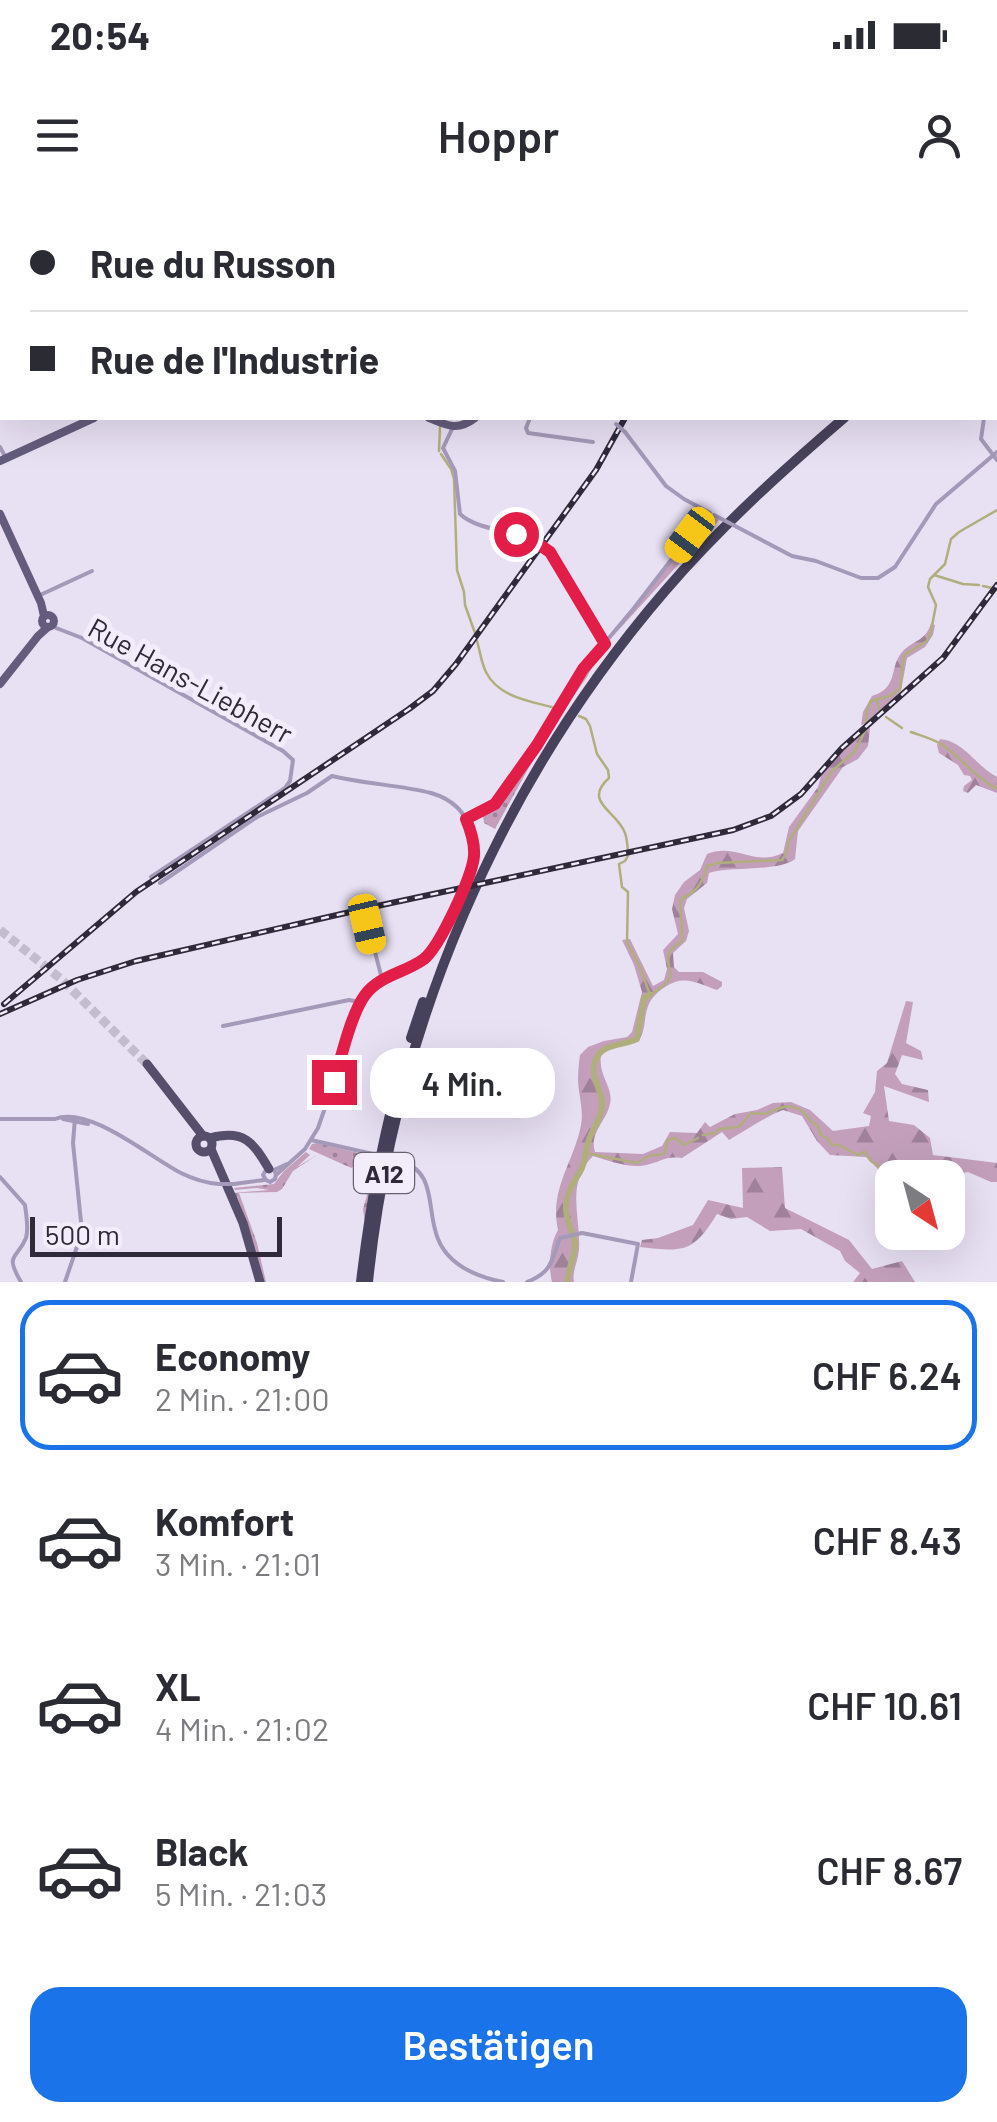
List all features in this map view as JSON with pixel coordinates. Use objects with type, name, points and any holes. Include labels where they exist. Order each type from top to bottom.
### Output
[{"type":"highway","name":"A12","points":[[364,1282],[368,1219],[381,1150],[416,1020],[468,892],[508,811],[554,733],[638,616],[749,496],[838,420]]},
{"type":"highway","name":"A12","points":[[364,1282],[388,1152],[420,1030],[465,911],[520,798],[587,691],[665,591],[739,512],[838,420]]},
{"type":"highway","points":[[147,1064],[207,1143],[243,1223],[260,1282]]},
{"type":"highway","points":[[207,1143],[225,1135],[247,1139],[269,1173]]},
{"type":"main road","points":[[2,453],[89,420]]},
{"type":"main road","points":[[435,420],[453,427],[472,420]]},
{"type":"main road","points":[[0,514],[50,623],[0,684]]},
{"type":"street","points":[[529,420],[528,433],[593,442]]},
{"type":"street","points":[[611,420],[666,486],[684,500],[794,557],[816,560],[858,577],[878,578],[896,565],[936,504],[996,456],[981,439],[984,420]]},
{"type":"street","points":[[453,427],[443,448],[455,471],[460,514],[470,522],[531,539],[550,552],[605,644]]},
{"type":"street","points":[[466,819],[495,804],[583,669],[711,514]]},
{"type":"street","points":[[39,599],[92,570]]},
{"type":"street","name":"Rue Hans-Liebherr","points":[[50,623],[293,760],[287,786],[151,878]]},
{"type":"street","points":[[0,1119],[75,1119],[93,1124],[120,1134],[181,1173],[219,1184],[248,1182],[290,1163],[311,1140],[322,1119],[360,1002],[382,980],[424,959],[441,937],[473,862],[473,841],[466,819],[450,803],[432,794],[332,776],[257,817],[160,882]]},
{"type":"street","points":[[366,921],[382,980]]},
{"type":"street","points":[[223,1026],[349,1000],[360,1002]]},
{"type":"street","points":[[65,1282],[82,1232],[73,1142],[75,1119]]},
{"type":"street","points":[[311,1140],[411,1165],[424,1178],[442,1246],[473,1274],[503,1282]]},
{"type":"street","points":[[0,1177],[26,1207],[26,1237],[13,1256],[21,1282]]},
{"type":"street","points":[[526,1282],[550,1267],[558,1241],[577,1233],[638,1244],[631,1282]]},
{"type":"green space","points":[[707,517],[719,520],[613,636]]},
{"type":"green space","points":[[931,623],[935,625],[933,635],[925,647],[907,658],[901,691],[861,725],[872,696],[887,687],[899,657],[923,637]]},
{"type":"green space","points":[[601,650],[549,731],[495,829],[484,823],[483,816],[495,807]]},
{"type":"green space","points":[[870,728],[868,746],[858,759],[843,767],[798,831],[795,859],[778,866],[709,873],[707,883],[687,899],[684,908],[689,931],[686,941],[673,953],[674,967],[679,972],[703,972],[722,982],[722,986],[717,990],[685,980],[672,983],[649,1004],[638,1041],[607,1048],[601,1055],[611,1098],[594,1139],[595,1152],[643,1154],[662,1146],[670,1132],[697,1133],[705,1122],[710,1127],[735,1114],[773,1103],[791,1102],[810,1110],[833,1131],[869,1126],[871,1116],[863,1113],[875,1092],[877,1071],[887,1063],[906,1001],[913,1002],[906,1043],[921,1051],[923,1060],[902,1055],[895,1074],[902,1084],[928,1090],[929,1102],[884,1086],[889,1121],[914,1125],[930,1138],[933,1155],[997,1163],[997,1182],[965,1173],[965,1160],[875,1160],[875,1166],[866,1157],[830,1155],[802,1116],[783,1110],[729,1140],[722,1132],[682,1158],[636,1166],[593,1156],[584,1167],[577,1189],[579,1250],[574,1282],[552,1282],[550,1262],[558,1230],[559,1189],[581,1125],[580,1055],[588,1047],[627,1037],[632,1032],[642,992],[622,940],[630,939],[653,986],[664,980],[667,969],[663,950],[678,934],[672,909],[684,882],[700,870],[707,854],[717,851],[763,857],[783,853],[789,827],[834,759]]},
{"type":"green space","points":[[940,739],[956,744],[997,777],[997,793],[976,785],[968,793],[963,791],[972,780],[939,753]]},
{"type":"green space","points":[[317,1143],[379,1158],[365,1224],[363,1209],[367,1195],[363,1182],[367,1169],[349,1167],[309,1149]]},
{"type":"green space","points":[[306,1152],[310,1155],[297,1167],[317,1155],[293,1171],[282,1189],[239,1193],[257,1243],[266,1282],[262,1282],[233,1193],[269,1190],[234,1188],[274,1184]]},
{"type":"green space","points":[[782,1167],[785,1208],[849,1240],[872,1269],[902,1261],[915,1282],[853,1282],[860,1273],[845,1261],[840,1251],[801,1229],[770,1231],[747,1217],[731,1219],[717,1214],[701,1236],[686,1247],[640,1247],[642,1240],[693,1225],[708,1200],[743,1208],[742,1168]]},
{"type":"waterway","points":[[439,451],[440,427]]},
{"type":"waterway","points":[[441,454],[454,479],[457,570],[475,633]]},
{"type":"waterway","points":[[629,854],[619,864],[622,887],[628,892],[627,942],[650,995],[671,977],[668,956],[682,941],[681,899],[698,887],[707,866],[782,860],[788,843],[832,771],[855,751],[866,729],[871,701],[900,689],[904,655],[927,641],[936,605],[928,587],[930,579],[945,564],[951,539],[997,510]]},
{"type":"waterway","points":[[934,575],[979,585]]},
{"type":"waterway","points":[[983,586],[992,588]]},
{"type":"waterway","points":[[477,641],[486,672],[498,687],[516,697],[555,708]]},
{"type":"waterway","points":[[877,699],[880,713]]},
{"type":"waterway","points":[[579,716],[590,726],[597,754],[608,770],[609,778],[602,786],[600,800],[621,825],[628,850]]},
{"type":"waterway","points":[[886,717],[902,728]]},
{"type":"waterway","points":[[911,732],[943,745],[997,789]]},
{"type":"waterway","points":[[567,1282],[575,1244],[567,1217],[567,1200],[583,1167],[602,1104],[595,1078],[596,1059],[603,1050],[637,1039],[644,998],[650,995]]},
{"type":"waterway","points":[[703,1135],[739,1127],[751,1113],[765,1114],[790,1107],[804,1113],[832,1145],[858,1155],[865,1152],[875,1164]]},
{"type":"waterway","points":[[586,1153],[637,1163],[664,1154],[668,1140],[676,1138],[684,1145],[698,1138]]},
{"type":"tunnel","points":[[0,930],[61,979],[147,1064]]},
{"type":"railway","points":[[4,1004],[136,892],[433,691],[596,470],[624,420]]},
{"type":"railway","points":[[0,1014],[77,980],[136,961],[733,830],[771,816],[801,794],[842,748],[943,658],[997,585]]},
{"type":"route","points":[[334,1082],[365,994],[381,980],[424,959],[441,937],[473,862],[473,841],[466,819],[495,804],[583,669],[605,644],[550,552],[516,534]]}]
